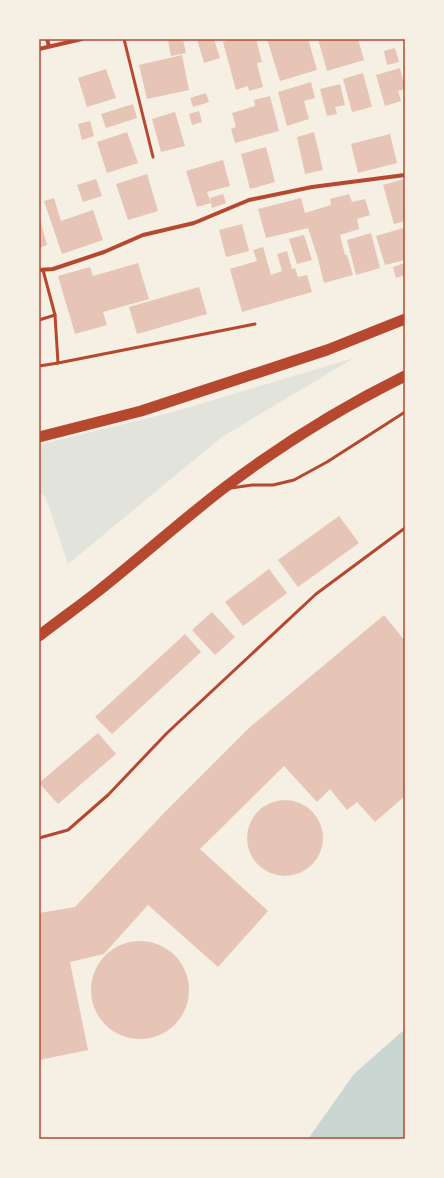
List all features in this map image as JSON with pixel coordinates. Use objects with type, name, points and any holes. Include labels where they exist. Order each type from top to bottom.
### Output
[{"type":"highway","points":[[39,437],[141,411],[327,350],[405,319]]},
{"type":"highway","points":[[39,636],[97,592],[224,488],[290,442],[343,409],[405,376]]},
{"type":"street","points":[[47,39],[49,46]]},
{"type":"street","points":[[39,49],[82,39]]},
{"type":"street","points":[[41,270],[53,269],[104,252],[143,235],[194,223],[249,200],[312,187],[405,175]]},
{"type":"lane","points":[[124,39],[153,157]]},
{"type":"lane","points":[[41,270],[55,315],[58,363]]},
{"type":"lane","points":[[39,320],[55,315]]},
{"type":"lane","points":[[39,366],[256,324]]},
{"type":"lane","points":[[224,488],[252,485],[273,485],[294,480],[327,462],[405,412]]},
{"type":"lane","points":[[39,838],[68,830],[108,795],[167,733],[316,594],[405,528]]},
{"type":"shaded area","points":[[354,358],[222,437],[68,564],[46,498],[39,491],[39,445],[173,412]]},
{"type":"shaded area","points":[[405,1029],[405,1139],[308,1139],[354,1074]]},
{"type":"building","points":[[183,39],[186,53],[171,56],[168,40]]},
{"type":"building","points":[[197,39],[214,39],[220,58],[204,63]]},
{"type":"building","points":[[233,39],[256,39],[262,62],[257,63],[263,87],[249,91],[248,86],[236,90],[223,42]]},
{"type":"building","points":[[267,39],[308,39],[317,70],[280,81]]},
{"type":"building","points":[[318,39],[358,39],[364,60],[327,71]]},
{"type":"building","points":[[395,48],[399,62],[387,65],[384,51]]},
{"type":"building","points":[[182,55],[189,90],[147,99],[139,65]]},
{"type":"building","points":[[400,68],[403,80],[405,80],[405,89],[398,91],[401,101],[385,106],[376,75]]},
{"type":"building","points":[[106,69],[116,98],[87,107],[78,78]]},
{"type":"building","points":[[363,73],[372,107],[352,112],[343,79]]},
{"type":"building","points":[[311,82],[315,98],[304,101],[309,119],[287,126],[278,92]]},
{"type":"building","points":[[340,84],[345,105],[335,107],[337,114],[327,116],[320,89]]},
{"type":"building","points":[[206,93],[209,102],[193,107],[190,98]]},
{"type":"building","points":[[270,96],[279,131],[235,143],[231,129],[236,127],[232,113],[255,106],[254,100]]},
{"type":"building","points":[[133,104],[137,118],[106,128],[101,114]]},
{"type":"building","points":[[199,111],[202,122],[192,125],[189,114]]},
{"type":"building","points":[[175,112],[185,146],[161,152],[152,119]]},
{"type":"building","points":[[90,121],[94,136],[82,140],[78,124]]},
{"type":"building","points":[[127,132],[138,163],[107,173],[97,142]]},
{"type":"building","points":[[314,132],[323,170],[305,174],[297,137]]},
{"type":"building","points":[[390,134],[397,163],[358,173],[351,144]]},
{"type":"building","points":[[266,147],[275,182],[250,189],[241,154]]},
{"type":"building","points":[[223,160],[230,186],[207,192],[211,203],[197,207],[186,171]]},
{"type":"building","points":[[147,174],[158,211],[128,220],[116,184]]},
{"type":"building","points":[[96,179],[102,196],[83,202],[77,185]]},
{"type":"building","points":[[404,179],[405,221],[394,224],[383,185]]},
{"type":"building","points":[[223,194],[226,203],[212,208],[210,198]]},
{"type":"building","points":[[349,194],[352,202],[365,199],[370,215],[357,219],[359,229],[340,235],[345,255],[347,255],[353,275],[324,283],[308,228],[266,238],[258,209],[301,198],[305,213],[331,205],[330,199]]},
{"type":"building","points":[[54,198],[61,221],[93,210],[103,240],[62,254],[44,201]]},
{"type":"building","points":[[39,215],[47,245],[39,248]]},
{"type":"building","points":[[242,224],[249,251],[226,257],[219,230]]},
{"type":"building","points":[[403,228],[405,235],[405,260],[385,265],[376,236]]},
{"type":"building","points":[[371,233],[380,268],[356,275],[347,240]]},
{"type":"building","points":[[304,235],[312,260],[297,264],[289,239]]},
{"type":"building","points":[[263,247],[271,275],[282,271],[277,254],[287,251],[292,269],[295,268],[298,277],[307,275],[312,292],[242,312],[230,269],[257,261],[253,250]]},
{"type":"building","points":[[138,263],[149,299],[103,312],[107,325],[75,334],[58,276],[90,267],[93,276]]},
{"type":"building","points":[[405,263],[405,275],[396,278],[393,267]]},
{"type":"building","points":[[199,287],[207,314],[137,334],[129,307]]},
{"type":"building","points":[[339,516],[359,543],[298,587],[278,560]]},
{"type":"building","points":[[269,569],[287,593],[243,626],[225,602]]},
{"type":"building","points":[[212,612],[235,637],[215,655],[192,630]]},
{"type":"building","points":[[384,615],[405,641],[405,796],[375,822],[357,802],[347,810],[330,789],[317,802],[284,766],[200,849],[268,911],[218,967],[148,905],[104,954],[70,962],[88,1050],[39,1060],[39,913],[75,907],[164,813],[249,728]]},
{"type":"building","points":[[185,634],[201,652],[112,734],[95,717]]},
{"type":"building","points":[[98,733],[116,754],[58,804],[39,783]]},
{"type":"building","points":[[285,800],[300,803],[312,811],[320,823],[323,838],[320,853],[312,865],[300,873],[285,876],[270,873],[258,865],[250,853],[247,838],[250,823],[258,811],[270,803]]},
{"type":"building","points":[[140,941],[159,944],[175,955],[186,971],[189,990],[186,1009],[175,1025],[159,1036],[140,1039],[121,1036],[105,1025],[94,1009],[91,990],[94,971],[105,955],[121,944]]}]
